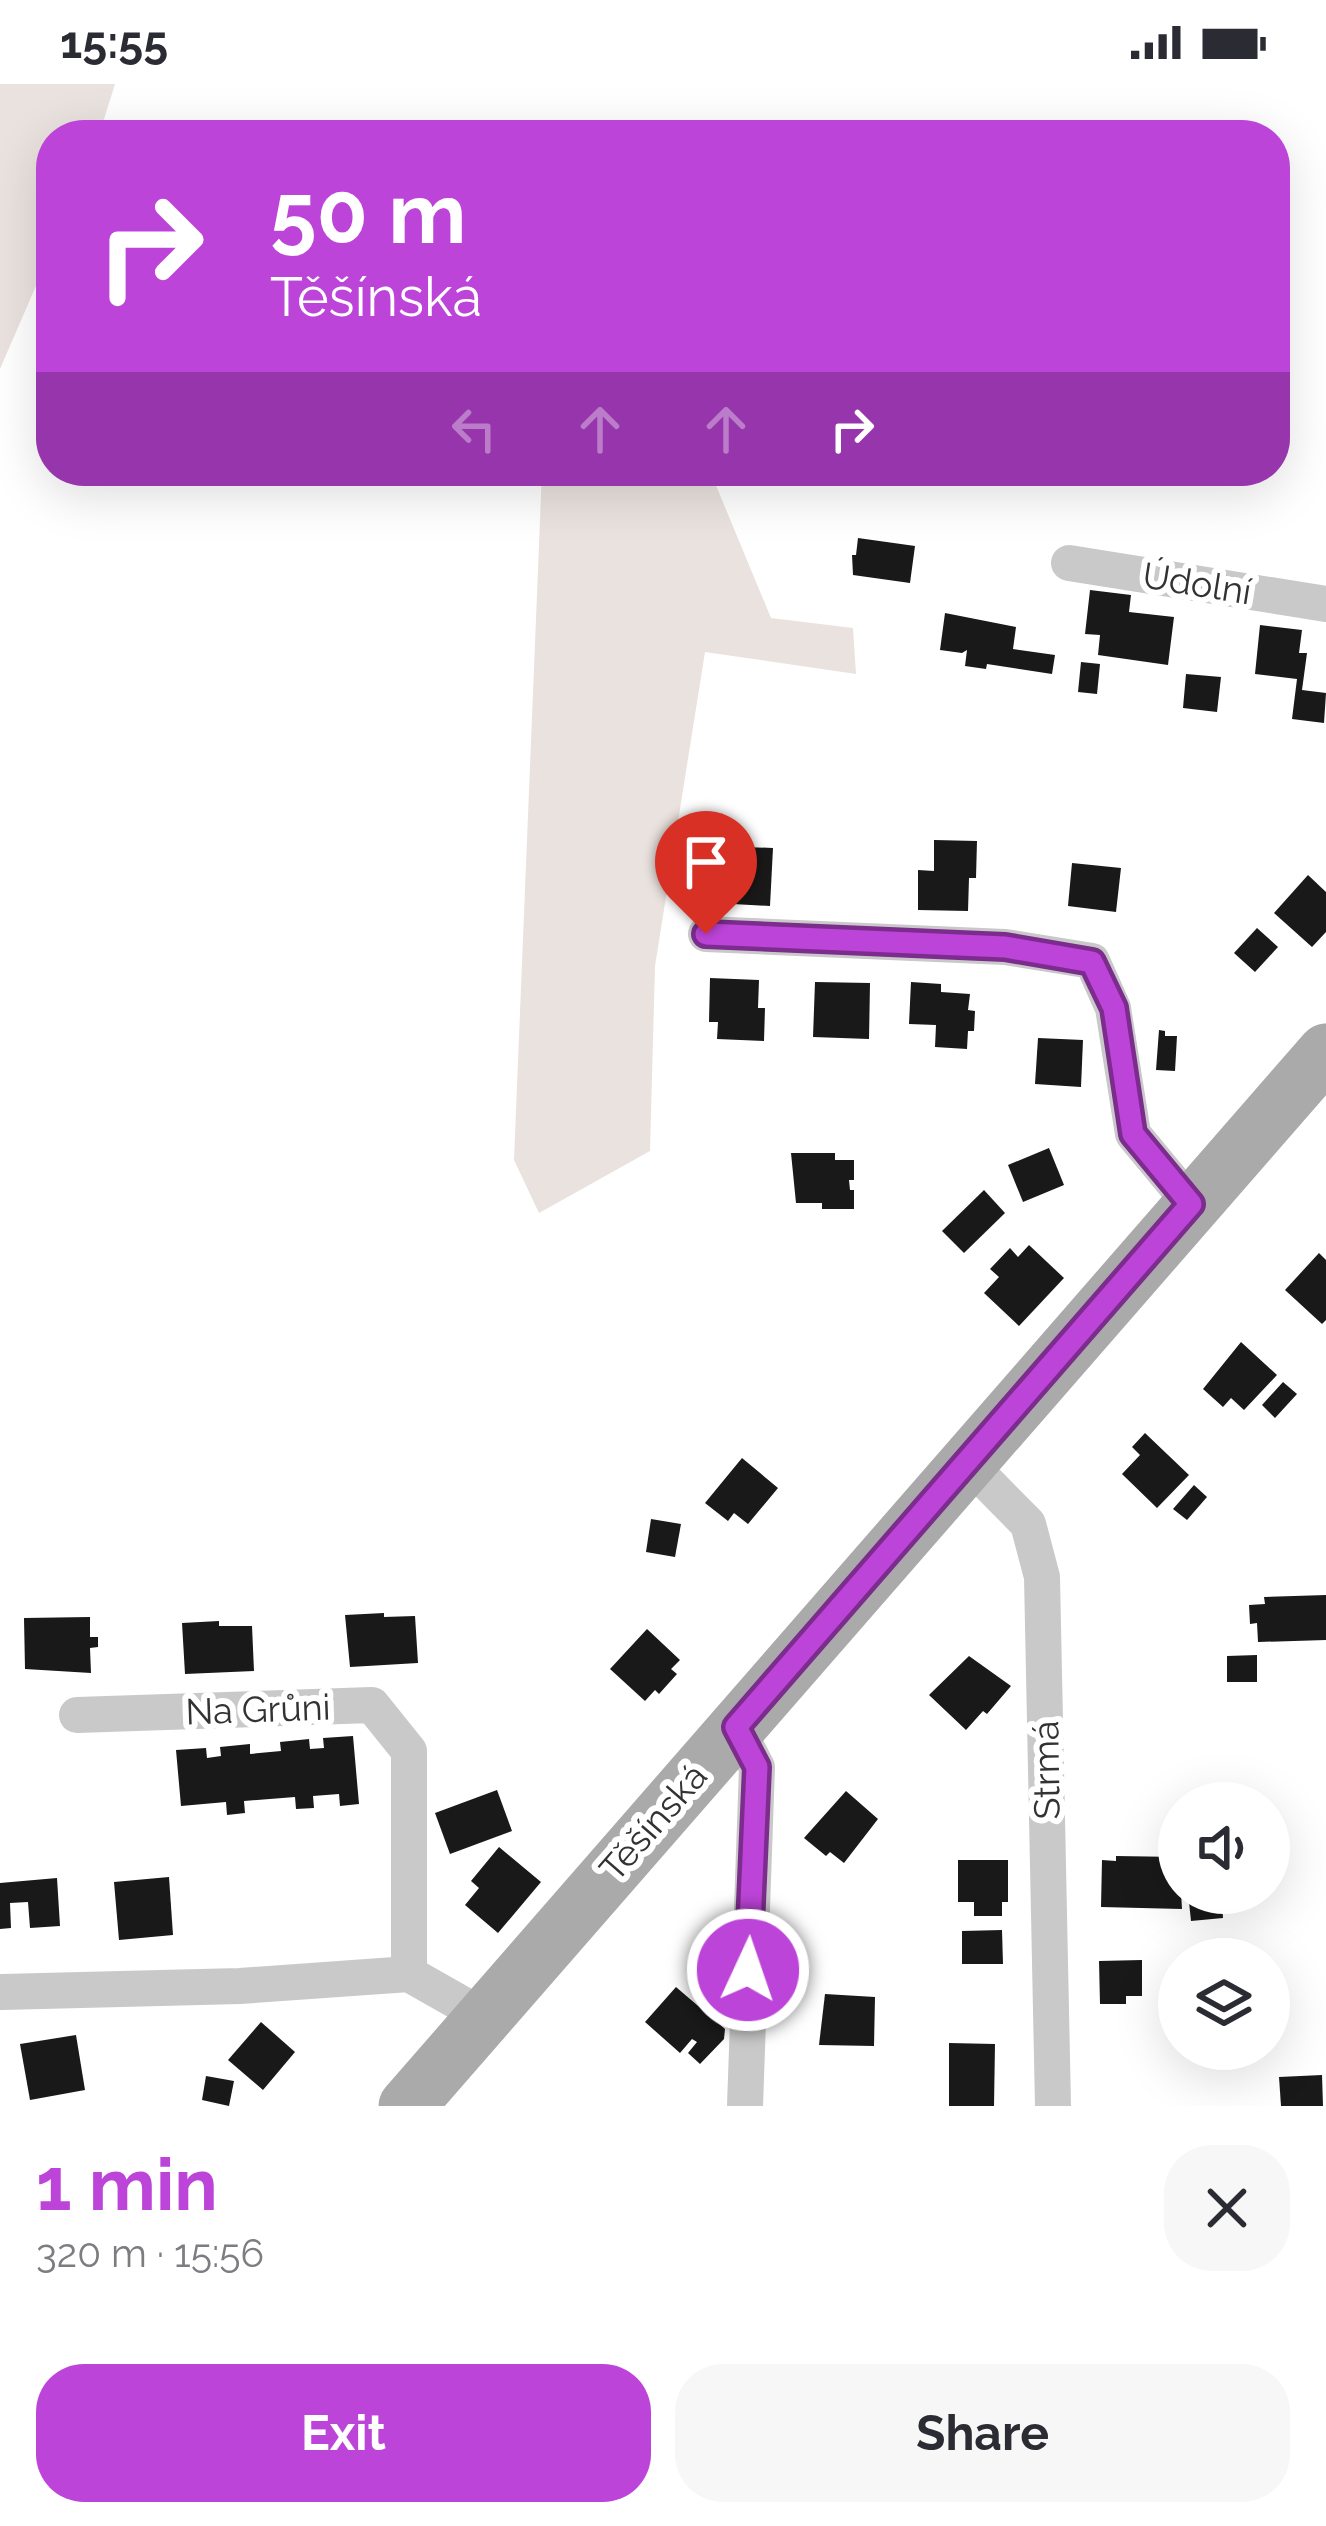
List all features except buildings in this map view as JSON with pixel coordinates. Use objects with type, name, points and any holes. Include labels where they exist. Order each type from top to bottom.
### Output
[{"type":"main road","name":"Těšínská","points":[[407,2106],[1326,1052]]},
{"type":"street","name":"Údolní","points":[[1069,562],[1326,604]]},
{"type":"street","points":[[706,934],[1005,947],[1092,962],[1114,1008],[1133,1134],[1191,1204]]},
{"type":"street","name":"Strmá","points":[[966,1461],[1028,1524],[1042,1577],[1053,2106]]},
{"type":"street","name":"Na Grůni","points":[[76,1715],[372,1705],[409,1751],[409,1974]]},
{"type":"street","points":[[736,1727],[757,1767],[745,2106]]},
{"type":"street","points":[[2,1992],[240,1987],[409,1974],[484,2016]]},
{"type":"shaded area","points":[[0,84],[115,84],[104,120],[36,120],[36,286],[0,369]]},
{"type":"shaded area","points":[[541,486],[716,486],[771,618],[853,628],[856,674],[705,652],[655,966],[650,1151],[539,1213],[514,1160]]},
{"type":"route","points":[[706,934],[1005,947],[1092,962],[1114,1008],[1133,1134],[1191,1204],[736,1727],[757,1767],[748,1970]]}]
